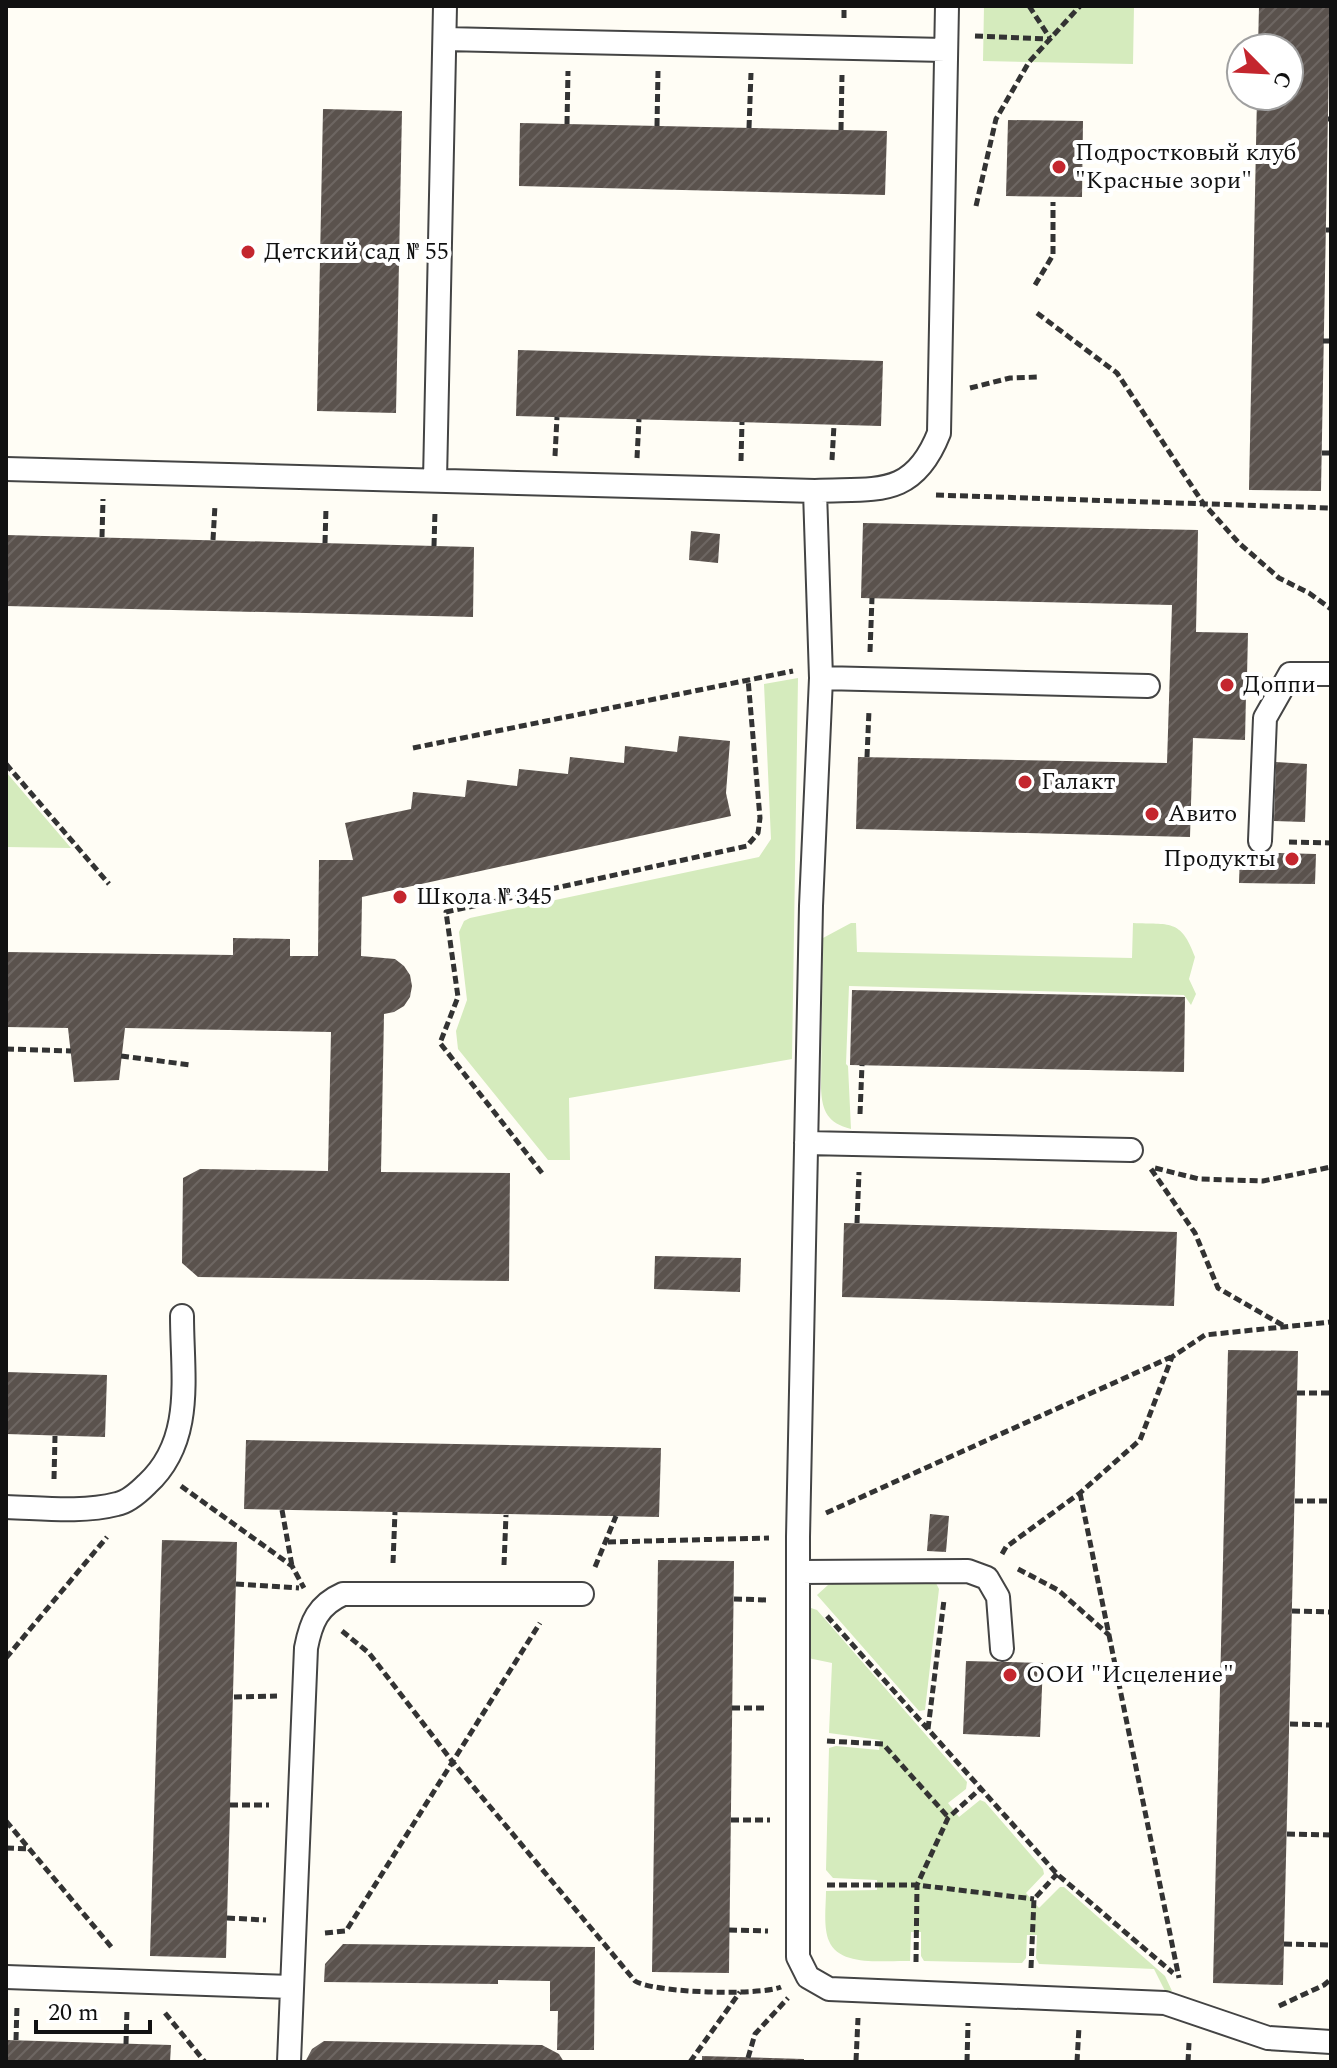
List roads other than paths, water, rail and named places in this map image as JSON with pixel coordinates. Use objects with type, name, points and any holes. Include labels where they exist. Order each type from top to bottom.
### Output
[{"type":"lane","points":[[435,480],[445,6]]},
{"type":"lane","points":[[6,469],[815,491],[892,487],[914,474],[930,456],[939,433],[947,6]]},
{"type":"lane","points":[[445,39],[945,50]]},
{"type":"lane","points":[[815,491],[821,678],[811,906],[799,1531],[798,1957],[808,1977],[829,1989],[1165,2003],[1249,2034],[1331,2042]]},
{"type":"lane","points":[[1260,841],[1265,718],[1290,674],[1331,674]]},
{"type":"lane","points":[[821,678],[1148,686]]},
{"type":"lane","points":[[806,1143],[1131,1150]]},
{"type":"lane","points":[[6,1507],[83,1508],[120,1504],[160,1472],[174,1449],[182,1421],[182,1316]]},
{"type":"lane","points":[[799,1572],[968,1571],[993,1568],[1002,1649]]},
{"type":"lane","points":[[289,2062],[306,1648],[318,1611],[329,1600],[343,1594],[582,1594]]},
{"type":"lane","points":[[6,1977],[291,1987]]},
{"type":"place","name":"Подростковый клуб \"Красные зори\"","points":[[1059,167]]},
{"type":"place","name":"Детский сад № 55","points":[[248,252]]},
{"type":"place","name":"Доппи","points":[[1227,685]]},
{"type":"place","name":"Галакт","points":[[1025,782]]},
{"type":"place","name":"Авито","points":[[1152,814]]},
{"type":"place","name":"Продукты","points":[[1292,859]]},
{"type":"place","name":"Школа № 345","points":[[400,897]]},
{"type":"place","name":"ООИ \"Исцеление\"","points":[[1010,1675]]}]
